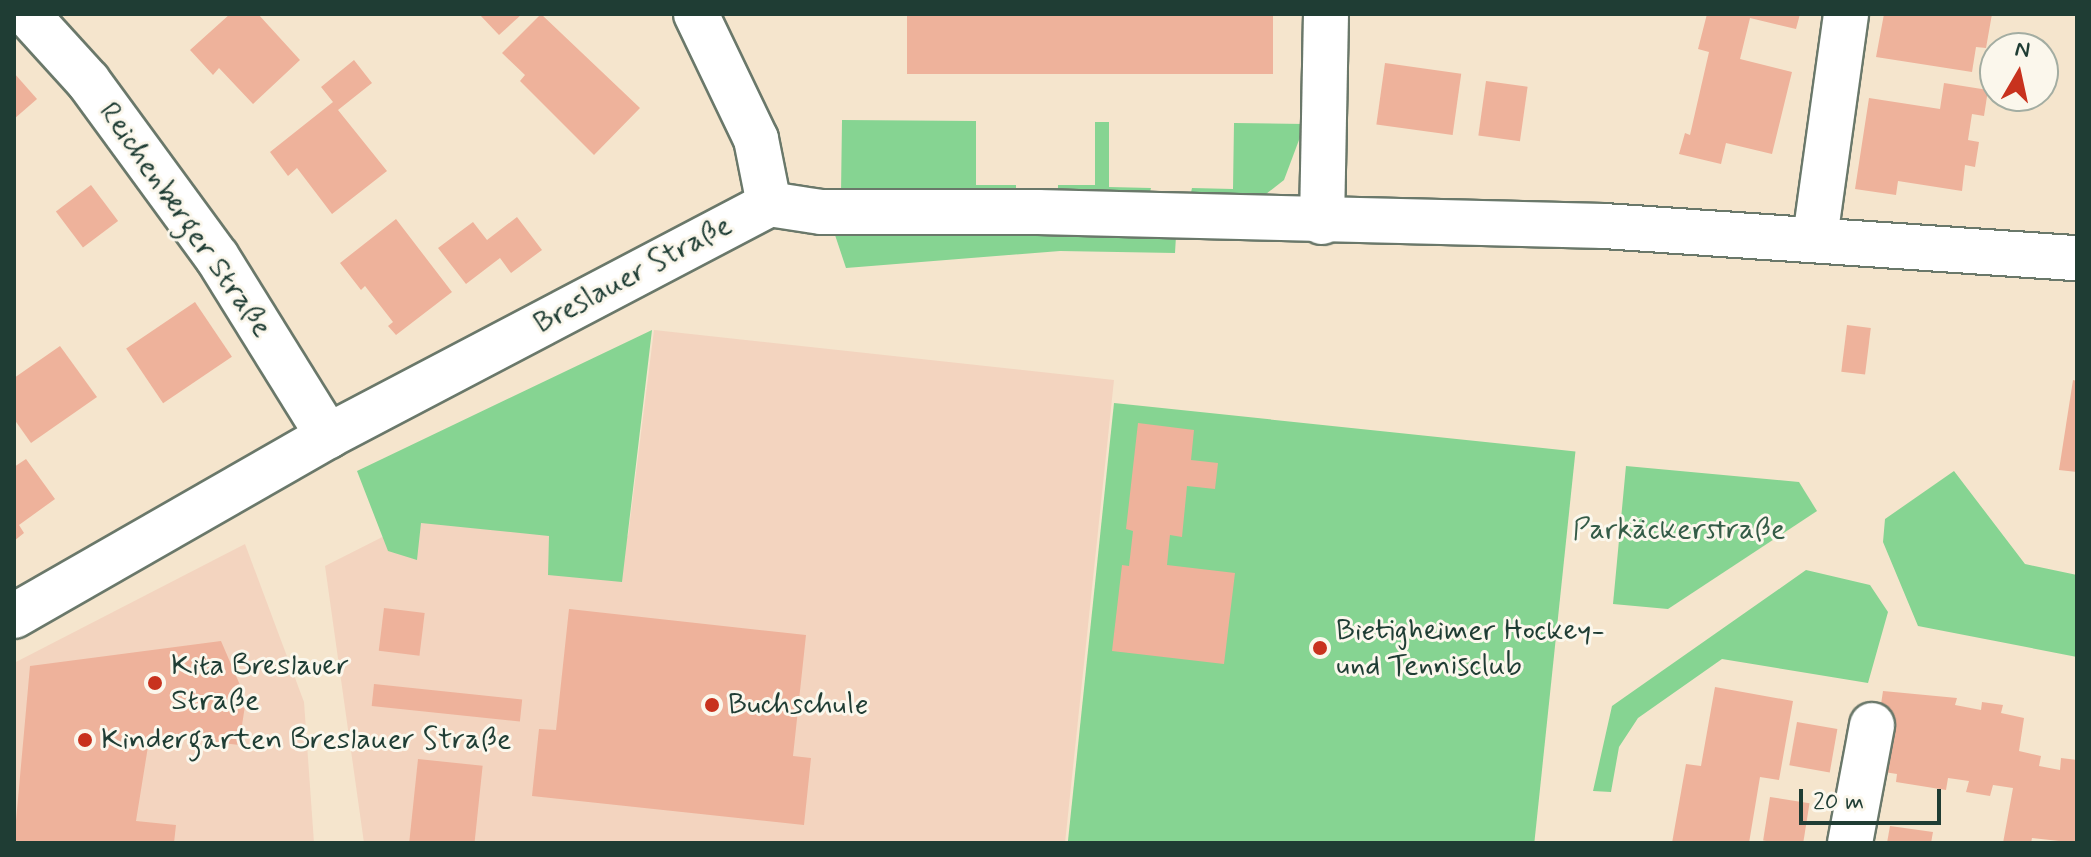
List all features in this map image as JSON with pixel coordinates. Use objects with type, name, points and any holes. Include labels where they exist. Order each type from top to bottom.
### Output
[{"type":"street","name":"Reichenberger Straße","points":[[27,14],[88,81],[217,257],[328,436]]},
{"type":"street","points":[[696,14],[756,139],[769,204]]},
{"type":"street","points":[[1326,14],[1322,222],[1604,226],[2077,258]]},
{"type":"street","points":[[1815,238],[1846,14]]},
{"type":"street","name":"Breslauer Straße","points":[[14,616],[328,436],[769,204],[821,212],[1038,212],[1322,222]]},
{"type":"street","points":[[1850,843],[1872,725]]},
{"type":"shaded area","name":"Buchschule","points":[[654,330],[1114,380],[1065,843],[364,843],[325,566],[420,518],[628,536]]},
{"type":"shaded area","name":"Kita Breslauer Straße","points":[[245,544],[304,702],[314,843],[14,843],[14,663]]},
{"type":"green space","points":[[842,120],[976,121],[976,185],[1016,185],[1016,195],[841,193]]},
{"type":"green space","points":[[1095,122],[1109,122],[1109,187],[1151,188],[1149,196],[1058,194],[1058,185],[1095,185]]},
{"type":"green space","points":[[1234,123],[1305,124],[1284,180],[1266,194],[1236,200],[1190,197],[1192,188],[1233,189]]},
{"type":"green space","points":[[1039,231],[1176,236],[1175,253],[1060,251],[846,268],[835,235]]},
{"type":"green space","points":[[652,330],[622,582],[548,575],[549,536],[421,523],[417,560],[388,551],[357,471]]},
{"type":"green space","name":"Bietigheimer Hockey- und Tennisclub","points":[[1114,403],[1575,452],[1534,843],[1068,843]]},
{"type":"green space","name":"Parkäckerstraße","points":[[1626,466],[1799,482],[1817,511],[1668,609],[1613,604]]},
{"type":"green space","points":[[1954,471],[2025,564],[2077,575],[2077,657],[1918,626],[1883,542],[1885,519]]},
{"type":"green space","points":[[1806,570],[1870,585],[1888,612],[1868,683],[1722,659],[1638,718],[1619,747],[1611,792],[1593,791],[1612,706]]},
{"type":"building","points":[[230,14],[258,14],[300,60],[253,104],[219,68],[213,75],[190,50]]},
{"type":"building","points":[[479,14],[522,14],[499,35]]},
{"type":"building","points":[[541,14],[640,108],[594,155],[520,81],[525,75],[502,53]]},
{"type":"building","points":[[907,14],[1273,14],[1273,74],[907,74]]},
{"type":"building","points":[[1707,14],[1800,14],[1796,29],[1750,18],[1740,59],[1792,72],[1772,154],[1726,143],[1721,164],[1679,154],[1685,133],[1690,135],[1709,52],[1698,49]]},
{"type":"building","points":[[1884,14],[1992,14],[1989,32],[1979,32],[1979,47],[1976,47],[1972,72],[1876,57]]},
{"type":"building","points":[[354,60],[372,83],[338,110],[387,171],[332,214],[297,168],[288,176],[270,152],[333,102],[321,87]]},
{"type":"building","points":[[1385,63],[1461,74],[1453,135],[1376,124]]},
{"type":"building","points":[[14,73],[37,99],[14,119]]},
{"type":"building","points":[[1486,81],[1528,87],[1520,141],[1478,135]]},
{"type":"building","points":[[1944,83],[1979,89],[1979,112],[1985,112],[1984,116],[1972,114],[1968,140],[1979,142],[1975,167],[1965,165],[1962,191],[1898,181],[1896,195],[1855,189],[1869,98],[1940,109]]},
{"type":"building","points":[[91,185],[118,221],[83,247],[56,211]]},
{"type":"building","points":[[517,217],[542,250],[511,273],[500,258],[466,284],[438,248],[473,222],[487,240]]},
{"type":"building","points":[[396,219],[452,292],[396,335],[388,326],[393,322],[365,286],[361,290],[340,263]]},
{"type":"building","points":[[195,302],[232,357],[163,403],[126,348]]},
{"type":"building","points":[[1847,325],[1871,328],[1865,375],[1841,372]]},
{"type":"building","points":[[60,346],[97,397],[31,443],[14,419],[14,378]]},
{"type":"building","points":[[2073,380],[2077,381],[2077,472],[2059,470]]},
{"type":"building","points":[[1138,423],[1194,430],[1191,460],[1218,463],[1215,489],[1187,486],[1182,537],[1170,535],[1167,565],[1235,573],[1224,664],[1112,651],[1122,565],[1129,566],[1133,531],[1126,529]]},
{"type":"building","points":[[26,459],[55,499],[19,525],[24,533],[14,541],[14,467]]},
{"type":"building","points":[[384,608],[425,613],[419,656],[379,651]]},
{"type":"building","points":[[569,609],[806,635],[793,756],[811,758],[804,825],[532,796],[539,729],[556,730]]},
{"type":"building","name":"Kindergarten Breslauer Straße","points":[[221,641],[246,699],[239,745],[150,734],[136,821],[176,825],[174,843],[14,843],[30,666]]},
{"type":"building","points":[[374,684],[522,700],[520,721],[372,706]]},
{"type":"building","points":[[1715,687],[1793,701],[1779,780],[1760,777],[1749,843],[1672,843],[1686,764],[1701,766]]},
{"type":"building","points":[[1883,691],[1957,698],[1955,705],[1981,710],[1982,702],[2003,705],[2001,713],[2024,718],[2019,751],[2041,756],[2039,766],[2060,770],[2061,758],[2077,760],[2077,843],[2032,838],[2031,843],[2003,843],[2013,788],[1993,785],[1990,796],[1966,792],[1969,781],[1948,778],[1946,790],[1896,782],[1897,774],[1871,770]]},
{"type":"building","points":[[1797,722],[1837,729],[1830,772],[1789,765]]},
{"type":"building","points":[[418,759],[483,766],[475,843],[409,843]]},
{"type":"building","points":[[1770,797],[1810,803],[1803,843],[1763,840]]},
{"type":"building","points":[[1890,826],[1933,832],[1931,843],[1887,843]]},
{"type":"place","name":"Bietigheimer Hockey- und Tennisclub","points":[[1320,648]]},
{"type":"place","name":"Kita Breslauer Straße","points":[[155,683]]},
{"type":"place","name":"Buchschule","points":[[712,705]]},
{"type":"place","name":"Kindergarten Breslauer Straße","points":[[85,740]]}]
